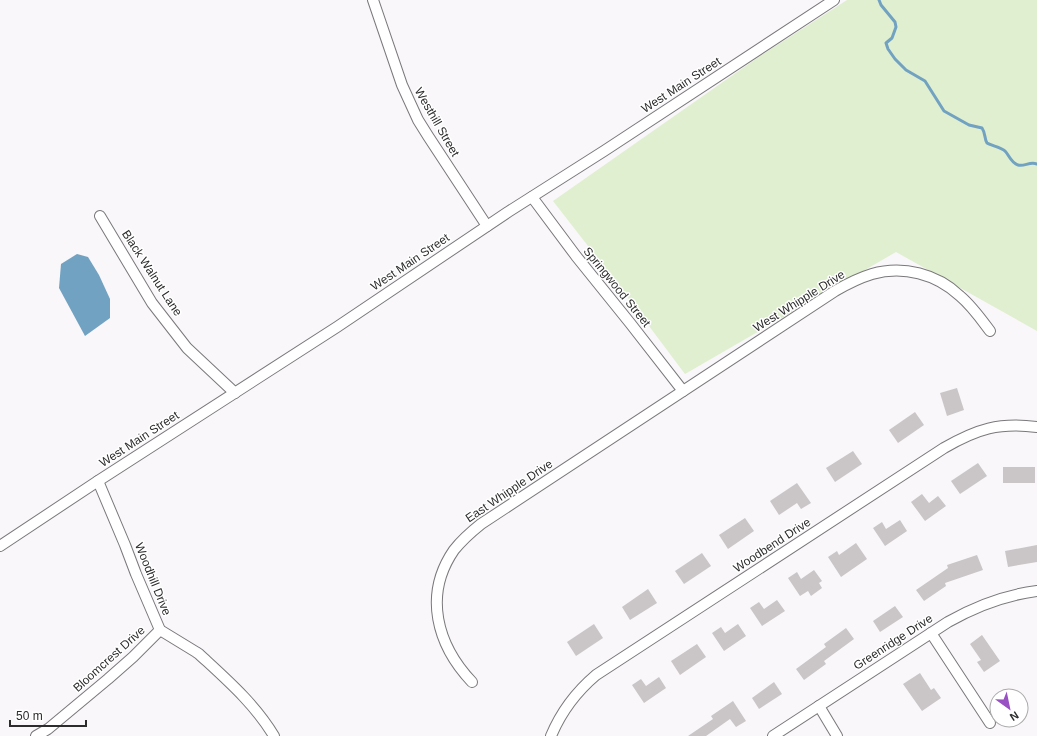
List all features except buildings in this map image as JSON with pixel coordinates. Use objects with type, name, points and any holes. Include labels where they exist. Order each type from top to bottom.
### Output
[{"type":"street","name":"Westhill Street","points":[[373,0],[402,85],[416,114],[428,136],[488,226]]},
{"type":"street","name":"West Main Street","points":[[0,546],[337,327],[532,197],[834,0]]},
{"type":"street","name":"Springwood Street","points":[[532,197],[576,256],[630,322],[683,391]]},
{"type":"street","name":"Black Walnut Lane","points":[[100,216],[152,303],[187,348],[235,393]]},
{"type":"street","name":"West Whipple Drive","points":[[683,391],[835,291],[864,277],[882,272],[899,270],[915,272],[930,276],[946,284],[975,310],[990,331]]},
{"type":"street","name":"East Whipple Drive","points":[[472,682],[461,671],[450,654],[442,635],[438,619],[437,602],[439,585],[446,565],[454,550],[481,524],[683,391]]},
{"type":"street","name":"Woodbend Drive","points":[[551,736],[563,712],[570,702],[596,675],[944,448],[986,428],[1010,425],[1037,427]]},
{"type":"street","name":"Woodhill Drive","points":[[98,481],[160,630],[196,652],[209,664],[253,707],[274,736]]},
{"type":"street","name":"Greenridge Drive","points":[[773,736],[931,632],[968,611],[983,604],[1016,594],[1037,591]]},
{"type":"street","name":"Bloomcrest Drive","points":[[36,736],[51,732],[133,657],[160,630]]},
{"type":"street","points":[[931,632],[989,721]]},
{"type":"street","points":[[819,706],[837,736]]},
{"type":"green space","points":[[847,0],[1037,0],[1037,331],[896,252],[685,374],[553,201],[760,56]]},
{"type":"water","points":[[77,254],[88,257],[99,275],[110,299],[110,318],[85,336],[59,288],[61,264]]},
{"type":"waterway","points":[[879,0],[881,5],[895,22],[896,27],[892,38],[886,43],[888,49],[906,70],[925,81],[944,111],[969,125],[982,128],[987,143],[1003,150],[1016,164],[1037,164]]}]
